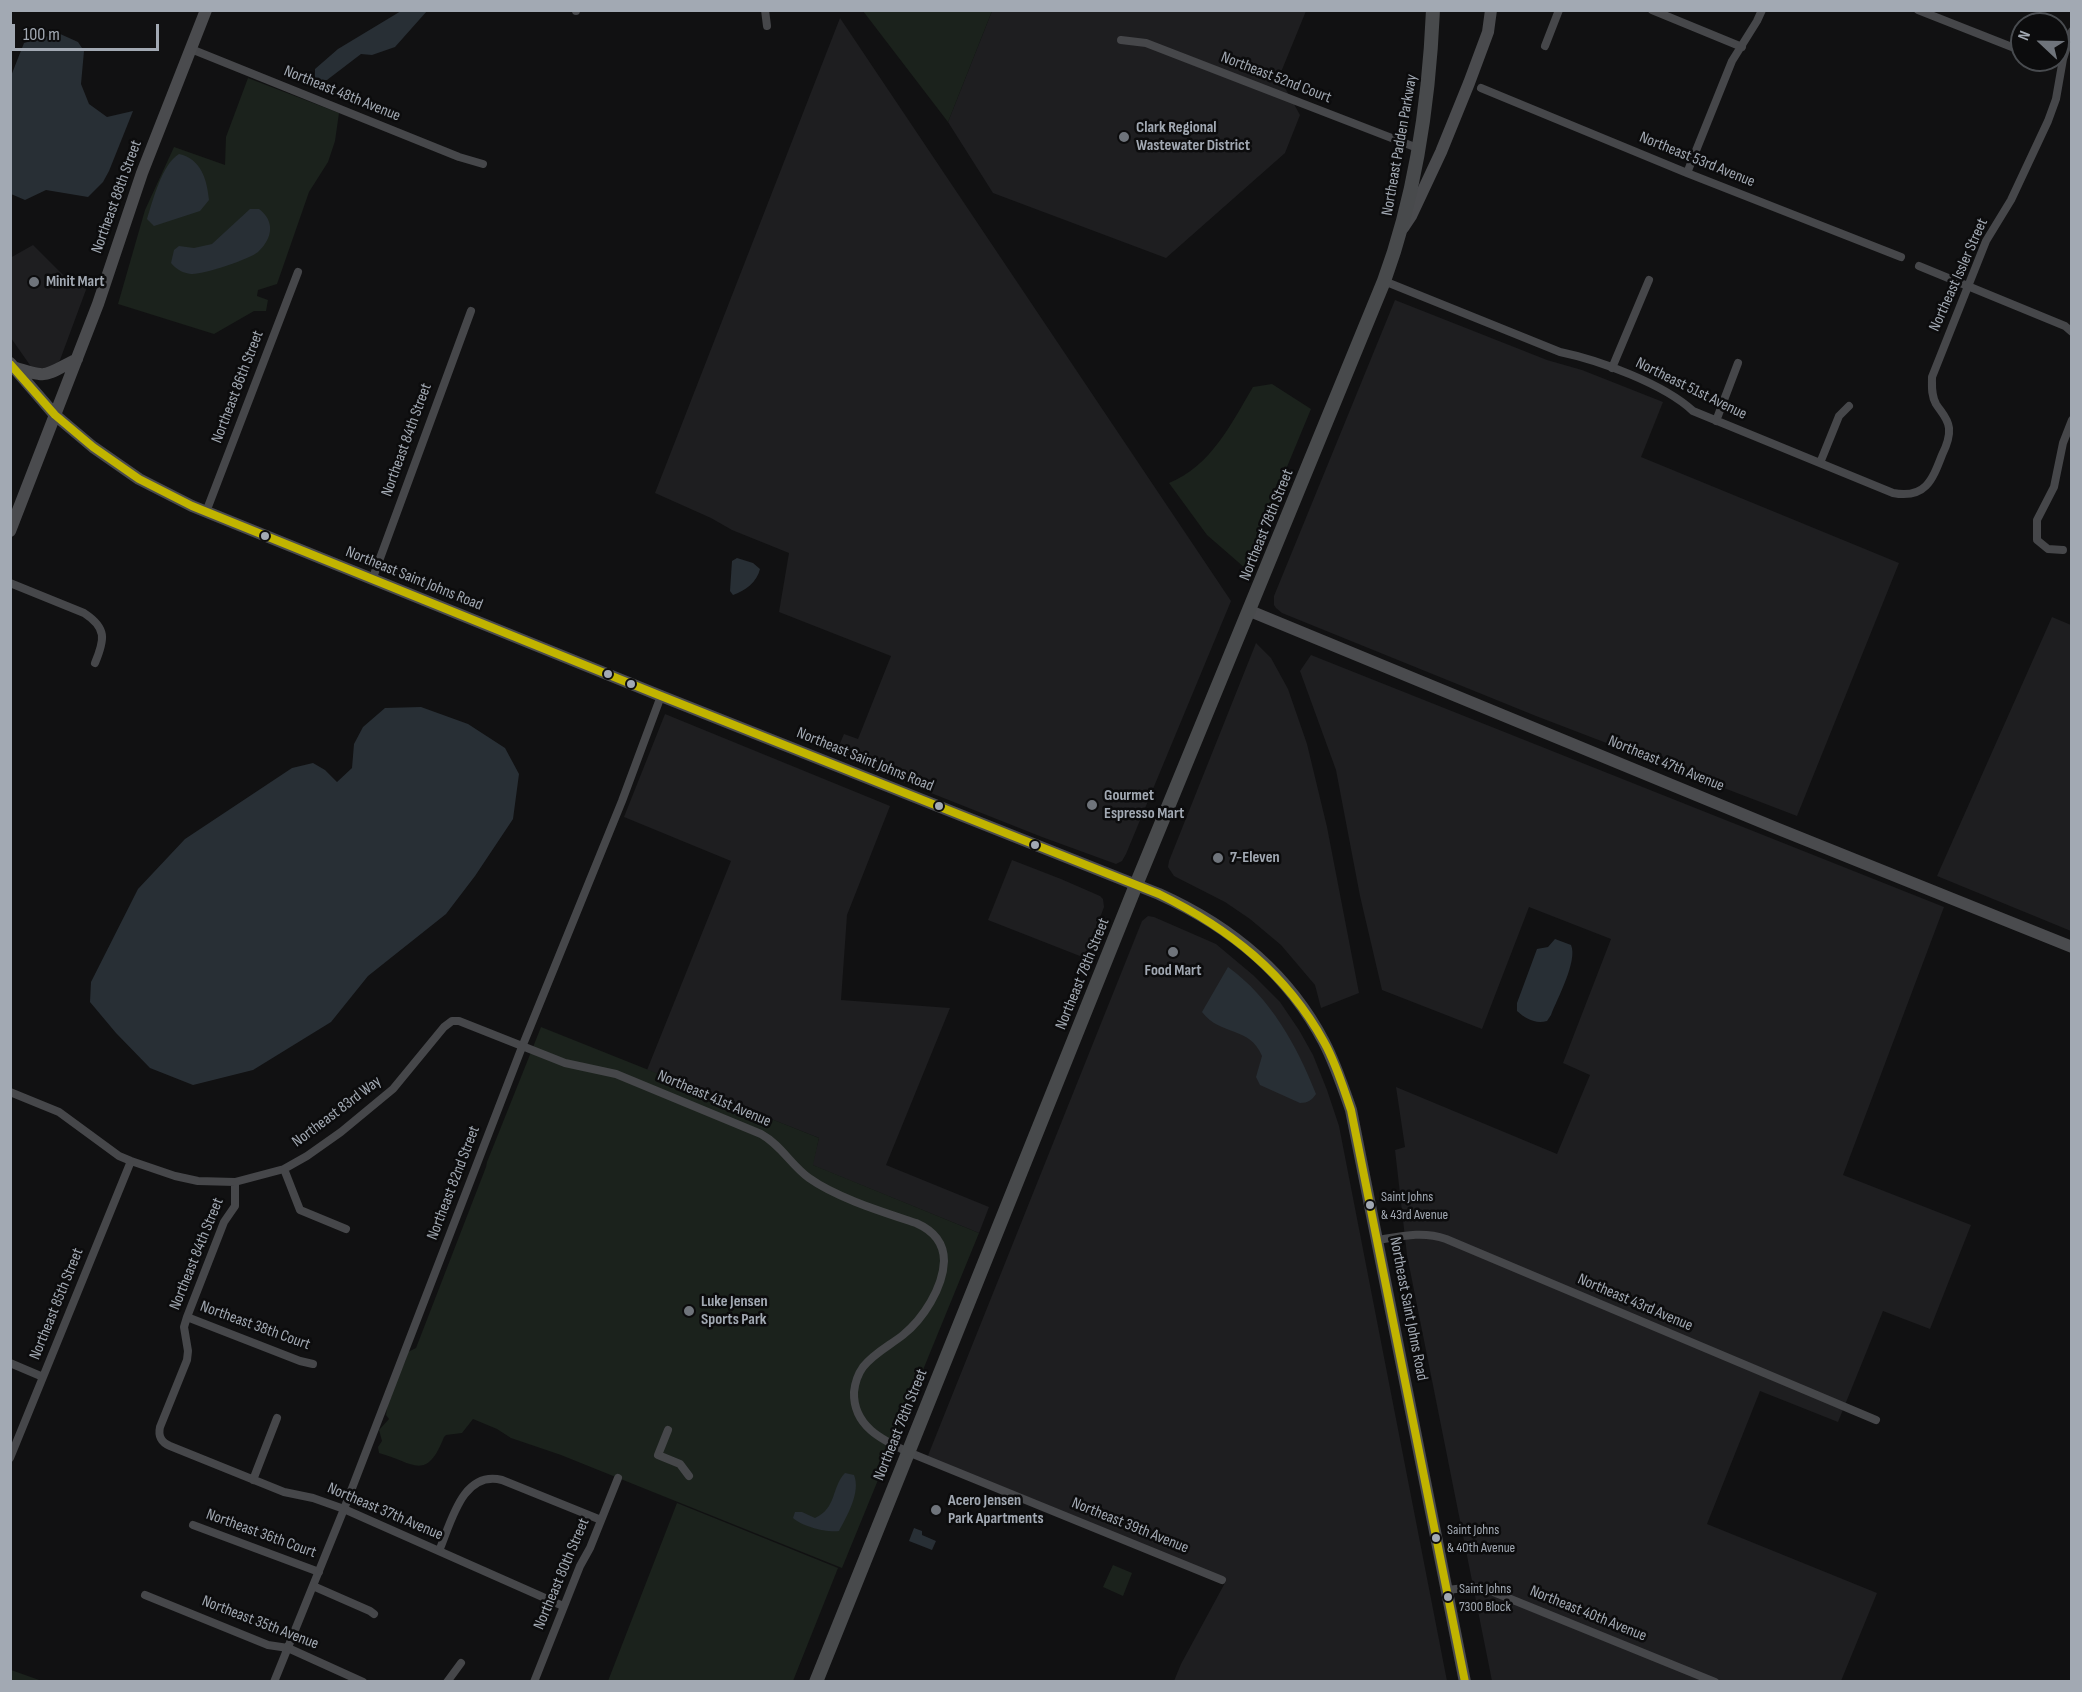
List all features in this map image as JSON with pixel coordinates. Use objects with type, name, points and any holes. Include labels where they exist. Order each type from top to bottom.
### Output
[{"type":"main road","name":"Northeast 88th Street","points":[[10,531],[98,304],[134,194],[206,10]]},
{"type":"main road","name":"Northeast Padden Parkway","points":[[1384,282],[1402,229],[1420,149],[1431,61],[1433,10]]},
{"type":"main road","points":[[1402,229],[1411,216],[1441,152],[1469,84],[1488,32],[1490,12]]},
{"type":"main road","name":"Northeast 78th Street","points":[[816,1682],[1136,885],[1384,282]]},
{"type":"main road","points":[[12,365],[45,375],[53,373],[76,359]]},
{"type":"main road","name":"Northeast Saint Johns Road","points":[[12,365],[55,415],[93,447],[131,475],[167,495],[372,580],[1136,885],[1186,906],[1218,925],[1244,945],[1286,986],[1308,1014],[1324,1042],[1351,1110],[1465,1682]]},
{"type":"main road","name":"Northeast 47th Avenue","points":[[1250,610],[1776,828],[2072,946]]},
{"type":"street","points":[[765,10],[767,26]]},
{"type":"street","points":[[1545,46],[1559,10]]},
{"type":"street","points":[[1652,10],[1742,47]]},
{"type":"street","points":[[1688,173],[1732,61],[1762,10]]},
{"type":"street","points":[[1918,10],[2010,46]]},
{"type":"street","name":"Northeast 52nd Court","points":[[1121,40],[1146,43],[1420,149]]},
{"type":"street","name":"Northeast 48th Avenue","points":[[191,49],[459,157],[483,164]]},
{"type":"street","name":"Northeast Issler Street","points":[[1917,493],[1932,479],[1948,442],[1949,428],[1946,417],[1935,403],[1931,391],[1932,377],[1986,241],[2011,200],[2048,121],[2056,99],[2059,72]]},
{"type":"street","name":"Northeast 53rd Avenue","points":[[1481,88],[1901,258]]},
{"type":"street","points":[[1919,266],[2065,326],[2072,332]]},
{"type":"street","name":"Northeast 86th Street","points":[[206,512],[298,272]]},
{"type":"street","points":[[1612,368],[1649,280]]},
{"type":"street","name":"Northeast 51st Avenue","points":[[1384,282],[1560,352],[1580,356],[1666,390],[1693,411],[1893,493],[1905,495],[1917,493]]},
{"type":"street","name":"Northeast 84th Street","points":[[372,580],[471,311]]},
{"type":"street","points":[[1716,421],[1738,363]]},
{"type":"street","points":[[1820,463],[1839,416],[1849,406]]},
{"type":"street","points":[[2063,550],[2048,549],[2037,540],[2037,520],[2054,488],[2063,443],[2072,420]]},
{"type":"street","points":[[10,583],[84,613],[101,627],[101,649],[95,663]]},
{"type":"street","name":"Northeast 82nd Street","points":[[274,1682],[344,1509],[522,1047],[622,801],[661,696]]},
{"type":"street","name":"Northeast 41st Avenue","points":[[452,1021],[459,1021],[565,1063],[616,1074],[751,1129],[775,1143],[803,1173],[821,1186],[922,1225],[932,1232],[941,1245]]},
{"type":"street","name":"Northeast 83rd Way","points":[[235,1182],[284,1168],[324,1144],[376,1105],[413,1066],[444,1027],[452,1021]]},
{"type":"street","points":[[10,1092],[59,1112],[119,1156],[131,1161],[176,1176],[235,1182]]},
{"type":"street","name":"Northeast 85th Street","points":[[10,1458],[131,1161]]},
{"type":"street","name":"Northeast 83rd Way","points":[[284,1168],[300,1210],[346,1229]]},
{"type":"street","name":"Northeast 84th Street","points":[[161,1439],[160,1427],[188,1356],[184,1327],[221,1228],[235,1206],[235,1182]]},
{"type":"street","name":"Northeast 43rd Avenue","points":[[1378,1240],[1417,1234],[1446,1239],[1876,1420]]},
{"type":"street","name":"Northeast 39th Avenue","points":[[941,1245],[944,1255],[943,1269],[926,1310],[909,1329],[866,1363],[858,1375],[855,1387],[856,1407],[864,1424],[879,1438],[908,1452],[1222,1580]]},
{"type":"street","name":"Northeast 38th Court","points":[[187,1317],[300,1361],[314,1364]]},
{"type":"street","points":[[10,1363],[44,1377]]},
{"type":"street","points":[[253,1480],[277,1418]]},
{"type":"street","points":[[668,1430],[658,1455],[680,1464],[689,1476]]},
{"type":"street","name":"Northeast 37th Avenue","points":[[161,1439],[170,1446],[288,1494],[313,1498],[344,1509],[564,1606]]},
{"type":"street","points":[[439,1551],[465,1493],[475,1483],[489,1478],[502,1480],[602,1520]]},
{"type":"street","name":"Northeast 80th Street","points":[[534,1682],[618,1478]]},
{"type":"street","name":"Northeast 36th Court","points":[[193,1525],[319,1572]]},
{"type":"street","name":"Northeast 36th Court","points":[[313,1586],[374,1614]]},
{"type":"street","name":"Northeast 40th Avenue","points":[[1447,1590],[1474,1587],[1486,1589],[1715,1682]]},
{"type":"street","name":"Northeast 35th Avenue","points":[[146,1595],[268,1645],[288,1648],[363,1682]]},
{"type":"street","points":[[447,1682],[461,1664]]},
{"type":"shaded area","points":[[401,11],[427,11],[395,47],[372,55],[361,54],[327,80],[320,81],[315,78],[315,69],[338,49]]},
{"type":"shaded area","points":[[863,11],[992,11],[948,122]]},
{"type":"shaded area","name":"Clark Regional Wastewater District","points":[[992,11],[1306,11],[1279,77],[1300,115],[1285,153],[1166,258],[993,193],[948,122]]},
{"type":"shaded area","points":[[840,18],[1231,601],[1126,854],[1122,861],[1116,864],[835,755],[844,734],[858,739],[891,656],[779,612],[789,553],[732,530],[655,493]]},
{"type":"shaded area","points":[[58,33],[78,42],[84,51],[81,84],[89,104],[107,117],[133,111],[109,171],[103,182],[88,197],[46,190],[25,200],[11,194],[11,76],[24,43]]},
{"type":"shaded area","points":[[248,78],[339,113],[335,141],[328,162],[309,192],[277,284],[258,290],[257,296],[268,300],[266,311],[254,311],[214,334],[118,304],[145,210],[174,147],[225,165],[226,137]]},
{"type":"shaded area","points":[[179,154],[193,160],[202,171],[209,200],[200,211],[154,226],[147,219],[155,193],[163,174]]},
{"type":"shaded area","points":[[250,209],[259,209],[270,224],[267,241],[258,252],[236,262],[197,274],[183,272],[171,263],[174,250],[179,246],[194,248],[212,244]]},
{"type":"shaded area","points":[[33,245],[67,279],[87,287],[60,360],[51,369],[32,368],[11,338],[10,258]]},
{"type":"shaded area","points":[[1395,300],[1547,360],[1582,370],[1663,402],[1641,457],[1899,563],[1797,816],[1536,716],[1282,613],[1276,608],[1274,596]]},
{"type":"shaded area","points":[[1272,384],[1311,409],[1245,568],[1207,535],[1169,483],[1184,476],[1208,455],[1228,429],[1253,387]]},
{"type":"shaded area","points":[[737,558],[753,563],[760,569],[750,585],[733,595],[730,591],[732,561]]},
{"type":"shaded area","points":[[2052,617],[2071,625],[2071,931],[1937,876]]},
{"type":"shaded area","points":[[1256,643],[1271,658],[1288,689],[1307,744],[1327,827],[1359,993],[1321,1008],[1315,985],[1281,945],[1225,902],[1174,876],[1168,867]]},
{"type":"shaded area","points":[[1311,655],[1944,907],[1843,1175],[1971,1225],[1930,1329],[1883,1311],[1838,1422],[1760,1391],[1707,1524],[1877,1593],[1841,1681],[1492,1681],[1407,1255],[1395,1150],[1405,1147],[1396,1087],[1557,1154],[1590,1075],[1563,1063],[1611,939],[1529,907],[1482,1029],[1382,990],[1360,896],[1336,770],[1300,671]]},
{"type":"shaded area","points":[[421,707],[468,724],[505,748],[519,774],[513,819],[475,876],[446,914],[368,976],[331,1022],[253,1070],[193,1085],[150,1068],[90,1002],[91,982],[138,889],[185,839],[292,768],[313,763],[325,770],[337,782],[352,768],[354,744],[363,727],[385,708]]},
{"type":"shaded area","points":[[665,714],[890,806],[847,915],[841,1000],[950,1008],[886,1165],[989,1207],[979,1233],[812,1165],[819,1138],[647,1070],[731,861],[624,817]]},
{"type":"shaded area","points":[[1012,860],[1061,879],[1103,899],[1104,907],[1085,958],[988,920]]},
{"type":"shaded area","points":[[1148,916],[1216,944],[1253,975],[1280,1002],[1299,1030],[1313,1055],[1327,1090],[1339,1126],[1447,1681],[1174,1681],[1226,1581],[925,1463],[1142,921]]},
{"type":"shaded area","points":[[1555,939],[1571,945],[1572,960],[1551,1015],[1547,1021],[1535,1021],[1517,1011],[1517,1003],[1537,949],[1548,947]]},
{"type":"shaded area","points":[[1228,967],[1257,993],[1281,1024],[1316,1094],[1310,1101],[1300,1103],[1260,1085],[1256,1077],[1262,1056],[1257,1046],[1242,1035],[1217,1025],[1202,1012]]},
{"type":"shaded area","name":"Luke Jensen Sports Park","points":[[541,1027],[819,1138],[813,1165],[979,1233],[842,1568],[561,1455],[511,1438],[473,1419],[462,1433],[446,1435],[431,1460],[424,1465],[410,1464],[379,1453],[378,1447],[382,1441],[379,1430],[389,1419],[386,1415],[388,1402],[392,1395],[388,1391],[405,1362],[408,1352],[416,1348]]},
{"type":"shaded area","points":[[845,1473],[854,1475],[856,1489],[852,1504],[839,1531],[814,1528],[793,1518],[795,1512],[802,1512],[815,1518],[822,1514],[827,1509]]},
{"type":"shaded area","points":[[677,1503],[838,1568],[793,1681],[608,1681]]},
{"type":"shaded area","points":[[914,1528],[922,1531],[922,1535],[936,1541],[932,1550],[909,1541]]},
{"type":"shaded area","points":[[1113,1565],[1132,1573],[1123,1596],[1103,1587]]},
{"type":"shaded area","points":[[11,1670],[42,1681],[11,1681]]},
{"type":"transit line","points":[[10,364],[55,415],[93,447],[139,479],[192,506],[1159,894],[1209,922],[1253,955],[1292,995],[1309,1017],[1332,1058],[1351,1110],[1465,1682]]},
{"type":"place","name":"Clark Regional Wastewater District","points":[[1124,137]]},
{"type":"place","name":"Minit Mart","points":[[34,282]]},
{"type":"place","name":"Gourmet Espresso Mart","points":[[1092,805]]},
{"type":"place","name":"7-Eleven","points":[[1218,858]]},
{"type":"place","name":"Food Mart","points":[[1173,952]]},
{"type":"place","name":"Saint Johns & 43rd Avenue","points":[[1370,1205]]},
{"type":"place","name":"Luke Jensen Sports Park","points":[[689,1311]]},
{"type":"place","name":"Acero Jensen Park Apartments","points":[[936,1510]]},
{"type":"place","name":"Saint Johns & 40th Avenue","points":[[1436,1538]]},
{"type":"place","name":"Saint Johns 7300 Block","points":[[1448,1597]]}]
